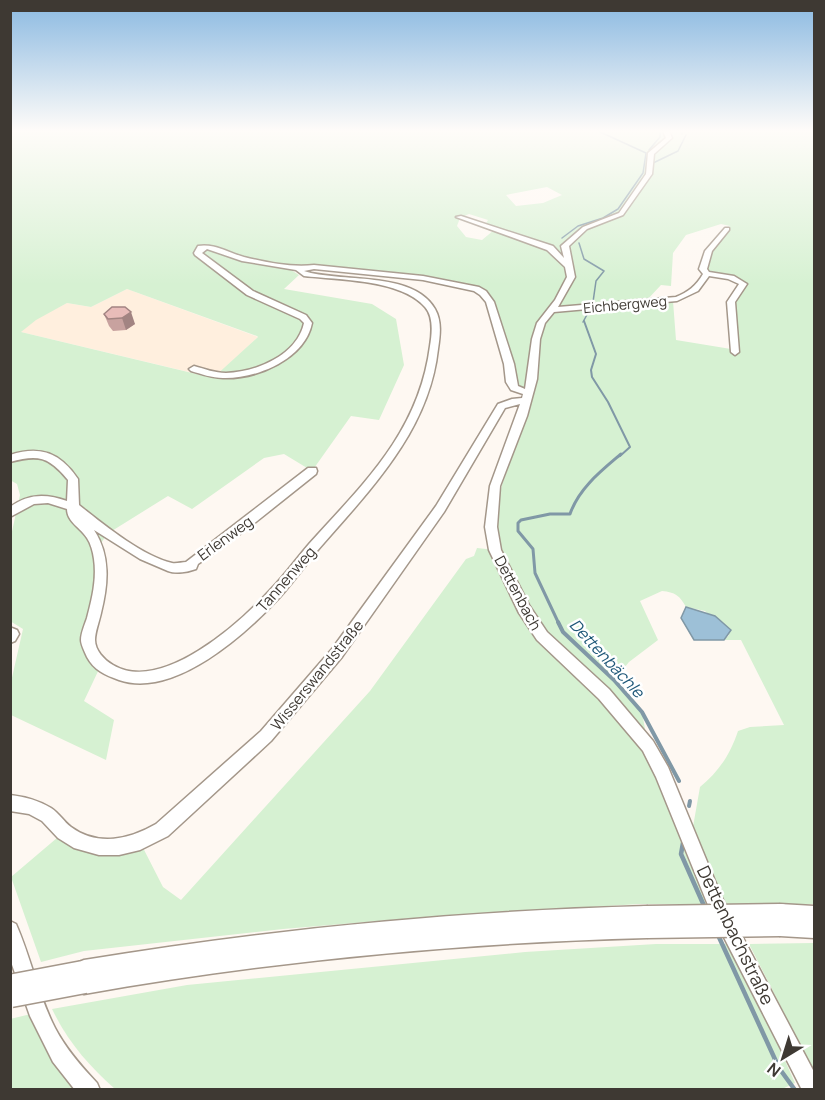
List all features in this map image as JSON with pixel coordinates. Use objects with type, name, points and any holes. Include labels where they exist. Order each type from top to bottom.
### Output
[{"type":"highway","points":[[10,991],[164,963],[458,929],[646,922],[780,920],[814,922]]},
{"type":"street","name":"Dettenbach","points":[[643,182],[625,210],[613,218],[585,228],[565,246],[571,270],[567,288],[541,323],[536,339],[532,379],[527,397],[495,486],[491,527],[495,550],[524,609],[542,636],[604,694],[648,746],[678,811]]},
{"type":"street","points":[[459,217],[550,248],[571,270]]},
{"type":"street","points":[[727,229],[709,251],[703,269],[707,274],[729,277],[743,284],[731,302],[735,352]]},
{"type":"street","points":[[194,369],[229,376],[271,365],[291,351],[305,337],[308,330],[308,323],[303,317],[250,293],[198,253],[198,250],[207,247],[228,256],[301,269],[314,267],[423,278],[463,286],[483,293],[490,302],[511,382],[514,388],[527,397]]},
{"type":"street","name":"Tannenweg","points":[[73,507],[73,515],[95,542],[102,567],[88,639],[90,650],[101,665],[119,676],[140,678],[162,674],[183,666],[251,618],[272,598],[346,511],[393,451],[419,409],[430,379],[435,344],[436,322],[432,310],[428,304],[411,292],[386,285],[304,274],[299,271],[301,269]]},
{"type":"street","name":"Eichbergweg","points":[[550,310],[677,299],[699,288],[707,274]]},
{"type":"street","name":"Wisserswandstraße","points":[[10,803],[31,806],[48,815],[64,832],[80,842],[99,847],[119,847],[140,842],[162,830],[266,736],[300,699],[337,653],[440,509],[501,406],[527,397]]},
{"type":"street","points":[[10,459],[35,453],[51,456],[73,479],[73,507],[51,498],[39,499],[27,502],[10,513]]},
{"type":"street","name":"Erlenweg","points":[[73,507],[107,534],[144,556],[172,568],[192,566],[192,562],[243,526],[312,471]]},
{"type":"street","name":"Dettenbachstraße","points":[[678,811],[716,904],[814,1089]]},
{"type":"street","points":[[10,930],[36,1009],[49,1038],[61,1058],[90,1089]]},
{"type":"shaded area","points":[[127,289],[258,337],[214,378],[21,332],[34,320],[67,303],[91,307]]},
{"type":"green space","points":[[11,182],[814,182],[814,904],[639,904],[414,918],[283,929],[84,951],[41,962],[11,877],[64,832],[80,842],[140,842],[163,887],[181,900],[370,691],[466,559],[474,556],[477,548],[495,550],[495,515],[502,485],[534,393],[517,387],[491,297],[480,289],[460,282],[404,273],[304,265],[292,267],[291,270],[299,275],[284,289],[372,304],[396,319],[404,365],[379,420],[351,416],[312,471],[284,454],[264,458],[192,509],[168,496],[107,534],[98,548],[102,567],[88,639],[101,665],[84,701],[114,720],[106,760],[11,715],[11,682],[23,629],[10,621],[11,536],[20,495],[17,484],[10,480]],"holes":[[[547,187],[562,195],[543,203],[516,206],[506,195]],[[469,214],[488,220],[484,227],[494,230],[482,240],[466,237],[457,226],[460,218]],[[721,224],[730,226],[712,252],[708,271],[742,280],[746,284],[735,301],[737,350],[676,340],[673,301],[647,300],[661,285],[671,286],[673,253],[686,235]],[[127,289],[258,337],[213,378],[21,332],[36,320],[67,303],[91,307]],[[662,591],[677,595],[686,607],[705,611],[729,635],[724,640],[741,640],[784,725],[750,727],[738,731],[723,762],[700,787],[691,838],[648,746],[642,712],[614,680],[629,662],[658,640],[640,601]]]},
{"type":"green space","points":[[814,943],[814,1072],[749,944]]},
{"type":"green space","points":[[656,944],[729,944],[749,980],[795,1083],[780,1090],[115,1089],[79,1052],[52,1009],[187,985],[525,952]]},
{"type":"green space","points":[[31,1014],[51,1054],[79,1089],[11,1089],[10,1019]]},
{"type":"water","points":[[686,607],[715,616],[731,630],[724,640],[694,640],[681,618]]},
{"type":"building","points":[[112,307],[125,307],[131,312],[122,318],[108,319],[104,314]]},
{"type":"waterway","name":"Dettenbächle","points":[[562,238],[578,226],[603,218],[618,209],[637,182]]},
{"type":"waterway","name":"Dettenbächle","points":[[579,243],[584,259],[604,271],[596,281],[593,302]]},
{"type":"waterway","name":"Dettenbächle","points":[[583,322],[589,311]]},
{"type":"waterway","name":"Dettenbächle","points":[[584,321],[596,354],[591,370],[592,377],[608,402],[630,447],[620,456]]},
{"type":"waterway","name":"Dettenbächle","points":[[559,624],[535,573],[533,549],[518,531],[518,523],[521,520],[550,514],[570,514],[585,488],[621,454]]},
{"type":"waterway","name":"Dettenbächle","points":[[559,624],[563,632],[614,680],[642,712],[679,781]]},
{"type":"waterway","points":[[689,806],[690,801]]},
{"type":"waterway","points":[[683,843],[681,854],[705,908]]},
{"type":"waterway","points":[[718,935],[779,1068],[795,1090]]}]
